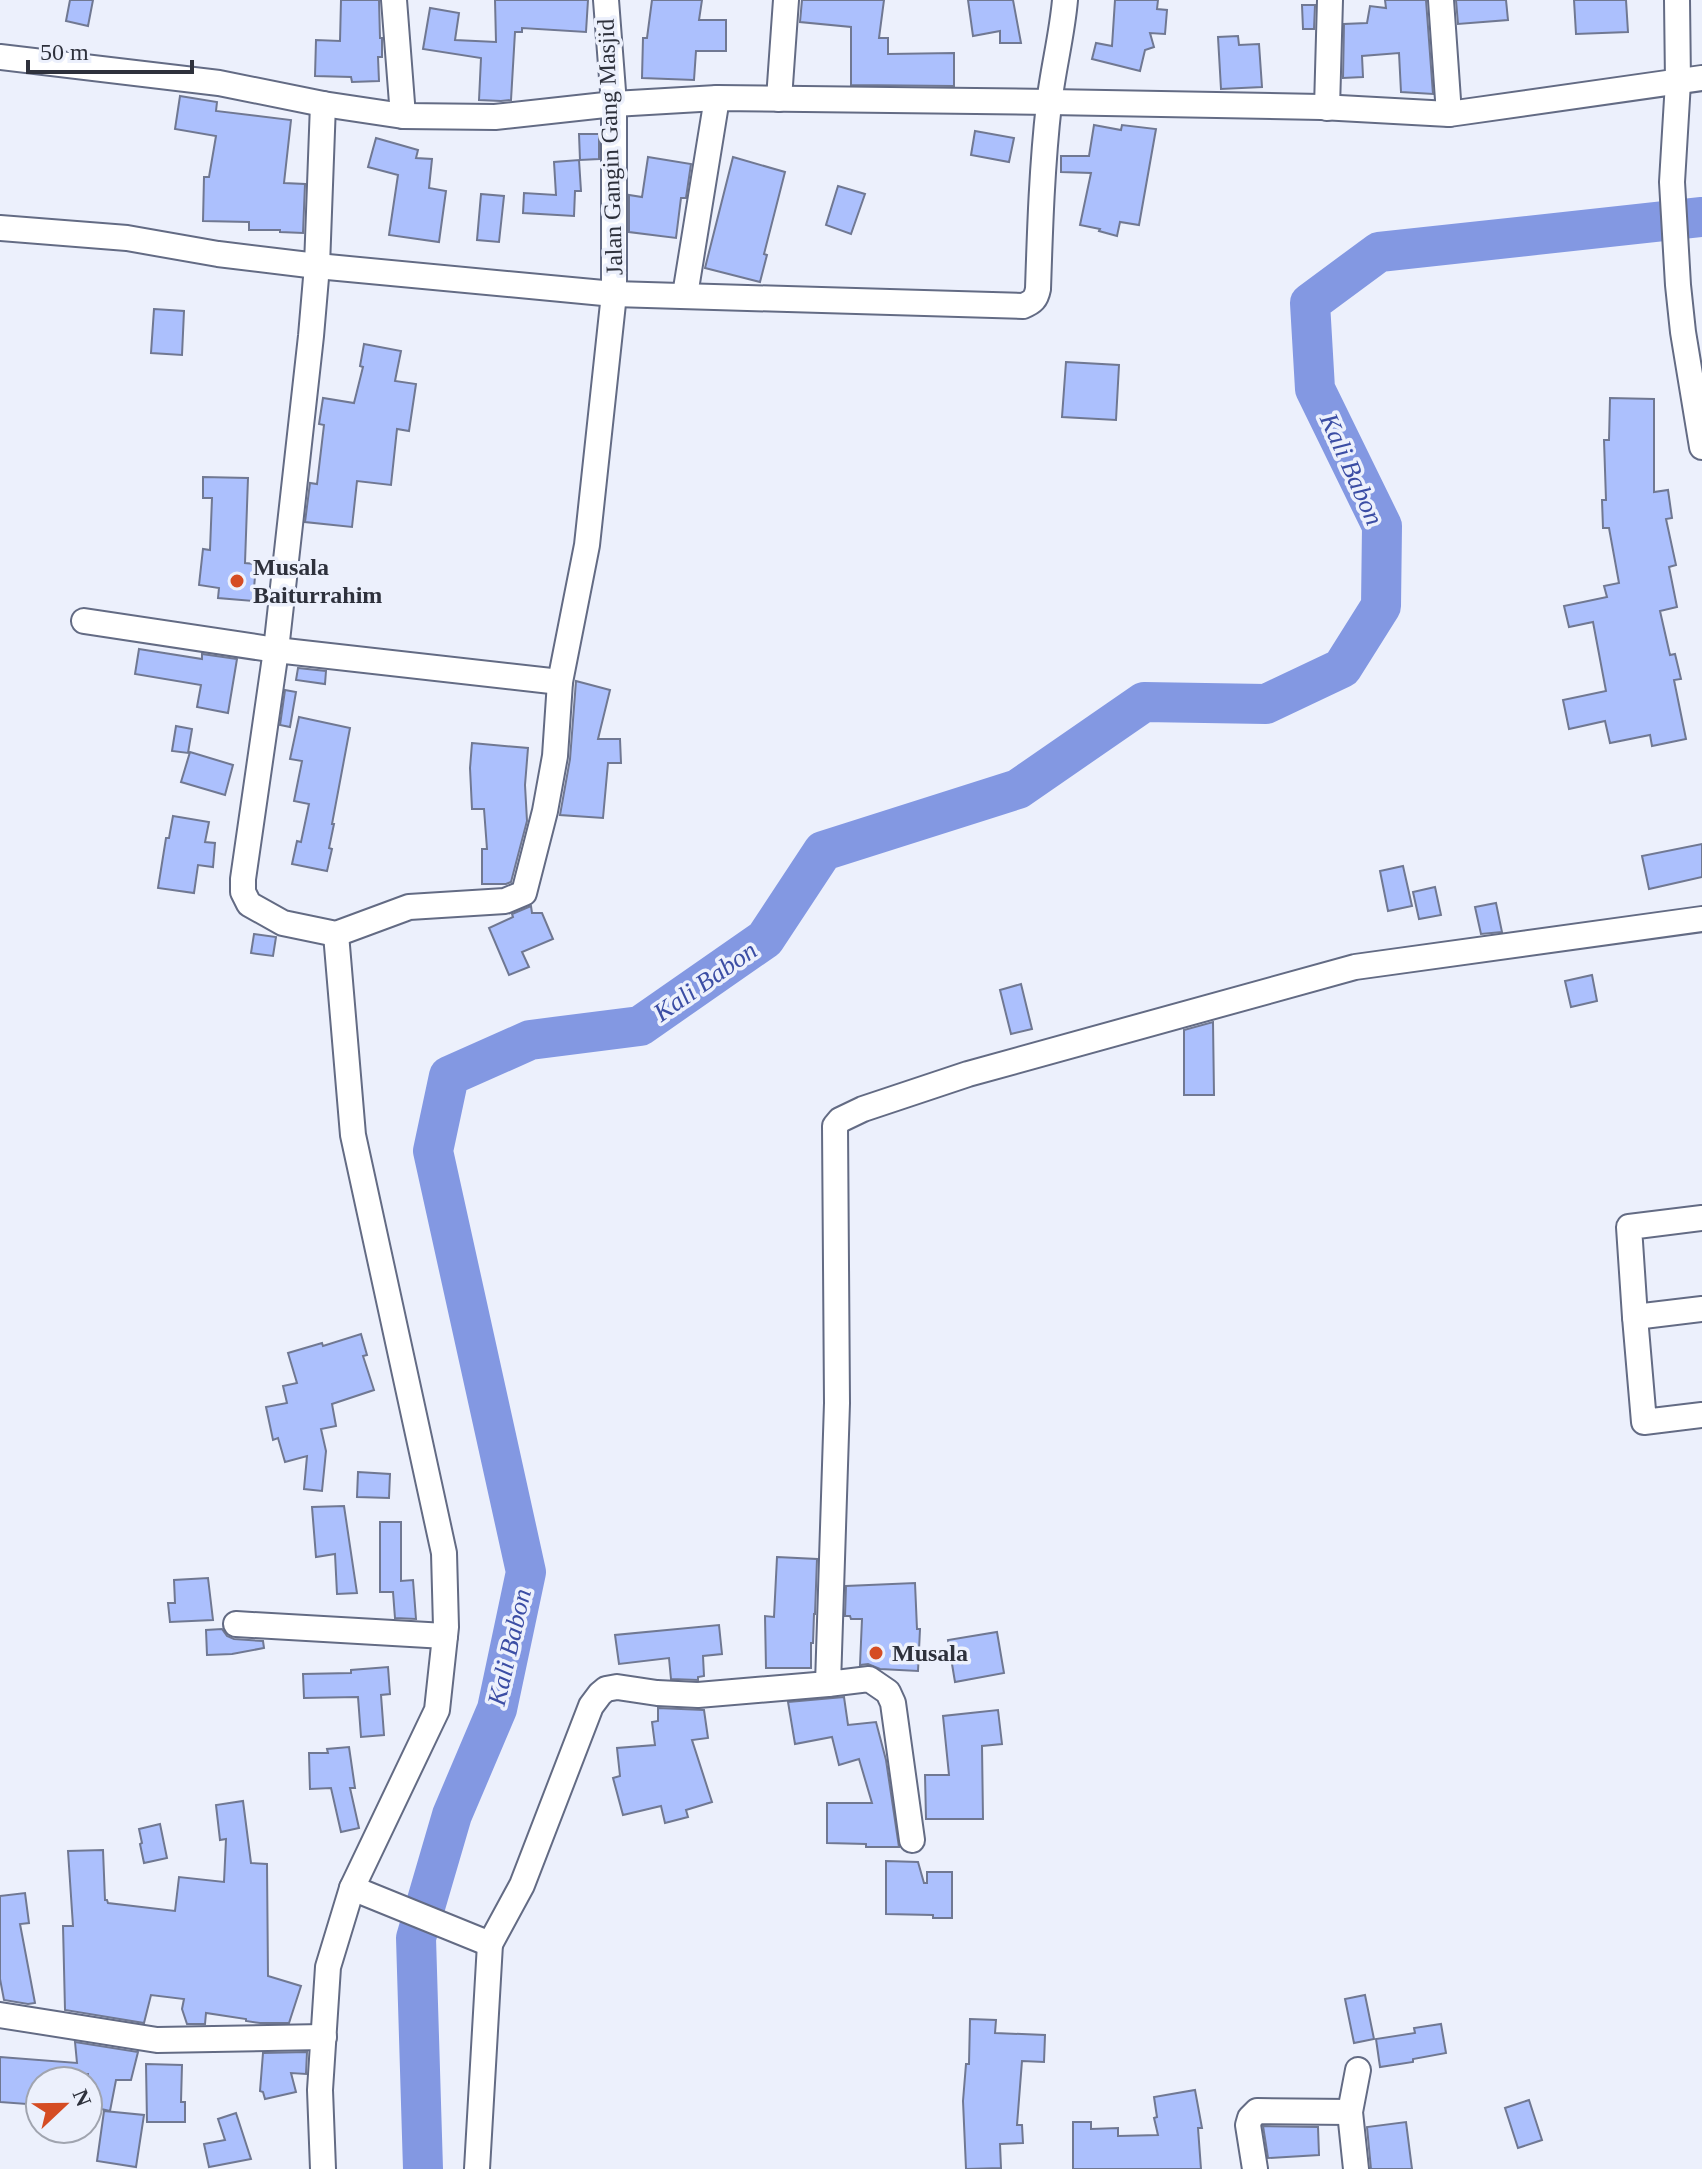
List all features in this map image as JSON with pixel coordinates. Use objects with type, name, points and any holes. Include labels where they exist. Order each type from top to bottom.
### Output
[{"type":"street","points":[[394,0],[403,116]]},
{"type":"street","name":"Jalan Gangin Gang Masjid","points":[[336,934],[409,907],[505,901],[524,893],[555,756],[560,682],[587,545],[614,294],[614,104],[606,0]]},
{"type":"street","points":[[779,99],[786,0]]},
{"type":"street","points":[[0,228],[127,238],[218,254],[317,266],[614,294],[1023,306],[1036,298],[1038,289],[1040,214],[1050,102],[1065,0]]},
{"type":"street","points":[[1327,108],[1330,0]]},
{"type":"street","points":[[1441,0],[1449,114]]},
{"type":"street","points":[[1677,0],[1690,80],[1672,182],[1678,285],[1692,330],[1702,447]]},
{"type":"street","points":[[0,57],[219,83],[403,116],[495,117],[614,104],[717,98],[1327,108],[1449,114],[1690,80]]},
{"type":"street","points":[[685,295],[717,98]]},
{"type":"street","points":[[321,2166],[320,2090],[328,1967],[437,1710],[445,1636],[444,1553],[353,1135],[336,934],[283,923],[249,904],[243,892],[276,650],[317,266],[323,104]]},
{"type":"street","points":[[84,621],[276,650],[560,682]]},
{"type":"street","points":[[828,1684],[837,1403],[835,1126],[840,1120],[863,1109],[968,1074],[1355,967],[1702,919]]},
{"type":"street","points":[[1702,1218],[1629,1227],[1644,1422],[1702,1415]]},
{"type":"street","points":[[1635,1317],[1702,1309]]},
{"type":"street","points":[[236,1624],[445,1636]]},
{"type":"street","points":[[477,2169],[482,1941],[522,1885],[591,1706],[606,1689],[617,1687],[698,1695],[869,1679],[888,1692],[893,1703],[912,1840]]},
{"type":"street","points":[[362,1892],[482,1941]]},
{"type":"street","points":[[0,2015],[157,2040],[324,2037]]},
{"type":"street","points":[[1356,2169],[1350,2112],[1358,2070]]},
{"type":"street","points":[[1255,2169],[1248,2125],[1257,2111],[1350,2112]]},
{"type":"building","points":[[70,0],[93,0],[88,26],[66,21]]},
{"type":"building","points":[[341,0],[379,0],[382,57],[378,57],[379,81],[352,82],[351,77],[315,76],[316,40],[340,41]]},
{"type":"building","points":[[495,0],[588,0],[586,32],[522,28],[522,32],[515,32],[511,100],[479,100],[481,58],[423,49],[430,8],[459,13],[455,40],[496,42]]},
{"type":"building","points":[[652,0],[702,0],[699,20],[726,20],[726,51],[696,51],[694,80],[642,78],[643,38],[647,38]]},
{"type":"building","points":[[802,0],[884,0],[879,38],[888,38],[888,54],[954,53],[954,86],[851,85],[851,27],[800,22]]},
{"type":"building","points":[[968,0],[1013,0],[1021,43],[1000,43],[1000,31],[973,36]]},
{"type":"building","points":[[1115,0],[1158,0],[1157,9],[1167,10],[1165,34],[1150,33],[1154,47],[1145,50],[1140,71],[1092,59],[1096,43],[1112,46]]},
{"type":"building","points":[[1385,0],[1426,0],[1433,94],[1401,92],[1399,53],[1362,56],[1363,77],[1343,78],[1344,24],[1367,23],[1370,6],[1386,8]]},
{"type":"building","points":[[1456,0],[1506,0],[1508,20],[1458,24]]},
{"type":"building","points":[[1574,0],[1626,0],[1628,32],[1576,34]]},
{"type":"building","points":[[1302,5],[1315,5],[1314,29],[1303,29]]},
{"type":"building","points":[[1238,36],[1239,45],[1259,44],[1262,87],[1221,89],[1218,37]]},
{"type":"building","points":[[180,96],[217,102],[216,111],[291,120],[284,183],[305,184],[303,233],[249,230],[249,222],[203,221],[204,177],[209,177],[216,136],[175,129]]},
{"type":"building","points":[[1094,125],[1121,130],[1122,125],[1156,129],[1139,225],[1120,222],[1117,236],[1080,225],[1091,173],[1061,172],[1061,156],[1089,156]]},
{"type":"building","points":[[975,131],[1014,138],[1009,162],[971,155]]},
{"type":"building","points":[[579,134],[599,134],[599,159],[580,160]]},
{"type":"building","points":[[376,138],[418,150],[416,158],[432,159],[429,188],[446,191],[439,242],[389,235],[398,175],[368,167]]},
{"type":"building","points":[[648,157],[691,164],[686,198],[681,198],[676,238],[629,232],[629,195],[642,197]]},
{"type":"building","points":[[733,157],[785,172],[760,282],[705,268]]},
{"type":"building","points":[[579,160],[581,191],[575,191],[574,216],[523,213],[524,193],[556,195],[554,162]]},
{"type":"building","points":[[838,186],[865,194],[851,234],[826,225]]},
{"type":"building","points":[[481,194],[504,196],[499,242],[477,240]]},
{"type":"building","points":[[154,309],[184,311],[182,355],[151,353]]},
{"type":"building","points":[[364,344],[401,351],[395,381],[416,384],[409,431],[397,429],[391,485],[357,481],[352,527],[305,522],[310,483],[317,484],[324,425],[319,424],[323,398],[354,403],[363,367],[360,366]]},
{"type":"building","points":[[1066,362],[1119,365],[1116,420],[1062,417]]},
{"type":"building","points":[[1610,398],[1654,399],[1654,492],[1668,490],[1672,518],[1666,519],[1676,565],[1669,567],[1677,607],[1660,611],[1670,655],[1675,654],[1681,679],[1674,680],[1686,739],[1652,746],[1650,735],[1610,743],[1605,721],[1569,729],[1563,700],[1606,691],[1593,622],[1569,627],[1564,606],[1607,597],[1604,586],[1619,583],[1609,528],[1603,528],[1602,500],[1606,500],[1604,440],[1609,440]]},
{"type":"building","points":[[203,477],[248,478],[245,563],[256,564],[253,601],[218,598],[219,588],[199,585],[203,549],[210,550],[212,498],[203,498]]},
{"type":"building","points":[[139,649],[202,659],[202,654],[237,659],[228,713],[197,707],[201,685],[135,674]]},
{"type":"building","points":[[298,668],[326,671],[325,684],[296,680]]},
{"type":"building","points":[[576,681],[610,690],[598,739],[620,739],[621,763],[608,763],[603,818],[560,815],[570,759]]},
{"type":"building","points":[[285,690],[296,692],[290,727],[280,725]]},
{"type":"building","points":[[299,717],[350,728],[332,824],[329,848],[332,849],[327,871],[292,864],[297,841],[301,842],[309,804],[294,801],[302,761],[290,759]]},
{"type":"building","points":[[176,726],[192,729],[188,753],[172,751]]},
{"type":"building","points":[[472,743],[528,748],[525,785],[527,821],[511,882],[506,884],[482,884],[482,849],[487,849],[484,809],[472,809]]},
{"type":"building","points":[[190,752],[233,765],[225,795],[181,782]]},
{"type":"building","points":[[173,816],[209,822],[205,842],[215,843],[213,867],[198,865],[194,893],[158,888]]},
{"type":"building","points":[[1702,844],[1702,877],[1649,889],[1642,856]]},
{"type":"building","points":[[1403,866],[1412,906],[1388,911],[1380,871]]},
{"type":"building","points":[[1435,887],[1441,915],[1419,919],[1413,892]]},
{"type":"building","points":[[1496,903],[1502,932],[1481,934],[1475,907]]},
{"type":"building","points":[[531,906],[532,913],[542,913],[553,939],[522,952],[529,967],[509,975],[489,928]]},
{"type":"building","points":[[254,934],[276,937],[273,956],[251,953]]},
{"type":"building","points":[[1592,975],[1597,1001],[1571,1007],[1565,981]]},
{"type":"building","points":[[1021,984],[1032,1029],[1011,1034],[1000,990]]},
{"type":"building","points":[[1213,1022],[1214,1095],[1184,1095],[1184,1030]]},
{"type":"building","points":[[361,1334],[367,1355],[363,1356],[374,1390],[332,1404],[336,1426],[321,1429],[326,1451],[322,1491],[304,1489],[307,1456],[285,1462],[278,1438],[273,1440],[266,1407],[287,1403],[283,1386],[297,1383],[288,1353]]},
{"type":"building","points":[[358,1472],[390,1474],[389,1498],[357,1497]]},
{"type":"building","points":[[344,1506],[357,1593],[337,1594],[335,1554],[316,1557],[312,1507]]},
{"type":"building","points":[[380,1522],[401,1522],[401,1581],[413,1580],[416,1619],[395,1618],[393,1592],[380,1592]]},
{"type":"building","points":[[777,1557],[817,1559],[811,1668],[766,1668],[765,1616],[774,1617]]},
{"type":"building","points":[[208,1578],[213,1620],[170,1622],[168,1603],[175,1603],[174,1580]]},
{"type":"building","points":[[915,1583],[917,1629],[920,1629],[918,1671],[860,1665],[862,1619],[845,1616],[846,1586]]},
{"type":"building","points":[[719,1625],[722,1654],[703,1656],[704,1676],[698,1677],[698,1680],[671,1679],[669,1658],[619,1664],[615,1635]]},
{"type":"building","points":[[222,1629],[234,1639],[263,1641],[264,1648],[207,1655],[206,1630]]},
{"type":"building","points":[[997,1632],[1004,1673],[955,1682],[948,1640]]},
{"type":"building","points":[[388,1667],[390,1694],[381,1695],[384,1735],[361,1737],[358,1697],[304,1698],[303,1674],[351,1673],[351,1670]]},
{"type":"building","points":[[844,1697],[848,1725],[876,1722],[886,1760],[899,1847],[827,1843],[827,1803],[872,1803],[859,1759],[839,1765],[832,1737],[795,1744],[788,1702]]},
{"type":"building","points":[[658,1708],[704,1710],[708,1738],[692,1740],[712,1802],[686,1810],[688,1817],[665,1823],[661,1806],[623,1815],[613,1778],[620,1776],[617,1748],[655,1745],[652,1722],[658,1721]]},
{"type":"building","points":[[998,1710],[1002,1744],[982,1746],[983,1819],[926,1819],[925,1775],[949,1775],[943,1716]]},
{"type":"building","points":[[349,1747],[355,1788],[350,1788],[359,1828],[341,1832],[331,1788],[310,1789],[309,1753],[328,1753],[327,1749]]},
{"type":"building","points":[[243,1801],[251,1863],[267,1864],[268,1976],[301,1986],[289,2023],[260,2023],[206,2013],[205,2024],[187,2024],[182,2009],[184,1999],[151,1995],[144,2023],[65,2010],[63,1926],[73,1926],[68,1851],[103,1850],[105,1900],[108,1903],[175,1911],[179,1877],[224,1882],[226,1839],[220,1840],[216,1805]]},
{"type":"building","points":[[160,1824],[167,1858],[144,1863],[139,1829]]},
{"type":"building","points":[[886,1861],[918,1862],[924,1883],[927,1883],[927,1872],[952,1872],[952,1918],[886,1914]]},
{"type":"building","points":[[25,1893],[29,1923],[20,1924],[35,2003],[28,2004],[4,2000],[0,1979],[0,1896]]},
{"type":"building","points":[[1365,1995],[1374,2039],[1354,2043],[1345,1999]]},
{"type":"building","points":[[970,2019],[996,2020],[995,2033],[1045,2035],[1044,2062],[1022,2061],[1017,2125],[1022,2125],[1023,2143],[1000,2144],[1001,2168],[966,2169],[963,2101],[966,2064],[969,2064]]},
{"type":"building","points":[[1441,2024],[1446,2053],[1380,2067],[1376,2039],[1415,2033],[1414,2028]]},
{"type":"building","points":[[75,2042],[138,2052],[131,2080],[116,2080],[110,2111],[104,2110],[104,2065],[24,2065],[24,2104],[0,2102],[0,2057],[77,2063]]},
{"type":"building","points":[[307,2052],[306,2074],[291,2073],[296,2092],[265,2099],[260,2091],[263,2053]]},
{"type":"building","points":[[146,2064],[182,2065],[181,2102],[185,2102],[185,2122],[147,2122]]},
{"type":"building","points":[[1195,2090],[1202,2128],[1198,2128],[1201,2169],[1073,2169],[1073,2122],[1091,2122],[1091,2129],[1118,2128],[1118,2136],[1158,2135],[1154,2097]]},
{"type":"building","points":[[1529,2100],[1542,2140],[1518,2148],[1505,2108]]},
{"type":"building","points":[[104,2111],[144,2115],[136,2167],[97,2161],[99,2145],[104,2145]]},
{"type":"building","points":[[236,2113],[251,2159],[209,2167],[204,2144],[225,2140],[218,2119]]},
{"type":"building","points":[[1406,2122],[1412,2169],[1371,2169],[1367,2127]]},
{"type":"building","points":[[1263,2126],[1318,2127],[1319,2155],[1268,2158]]},
{"type":"waterway","name":"Kali Babon","points":[[423,2169],[416,1938],[452,1815],[497,1709],[526,1572],[433,1151],[449,1076],[530,1040],[640,1026],[765,939],[823,851],[1018,789],[1144,702],[1266,704],[1342,668],[1381,606],[1382,526],[1315,389],[1310,303],[1379,252],[1702,217]]},
{"type":"place","name":"Musala Baiturrahim","points":[[237,581]]},
{"type":"place","name":"Musala","points":[[876,1653]]}]
